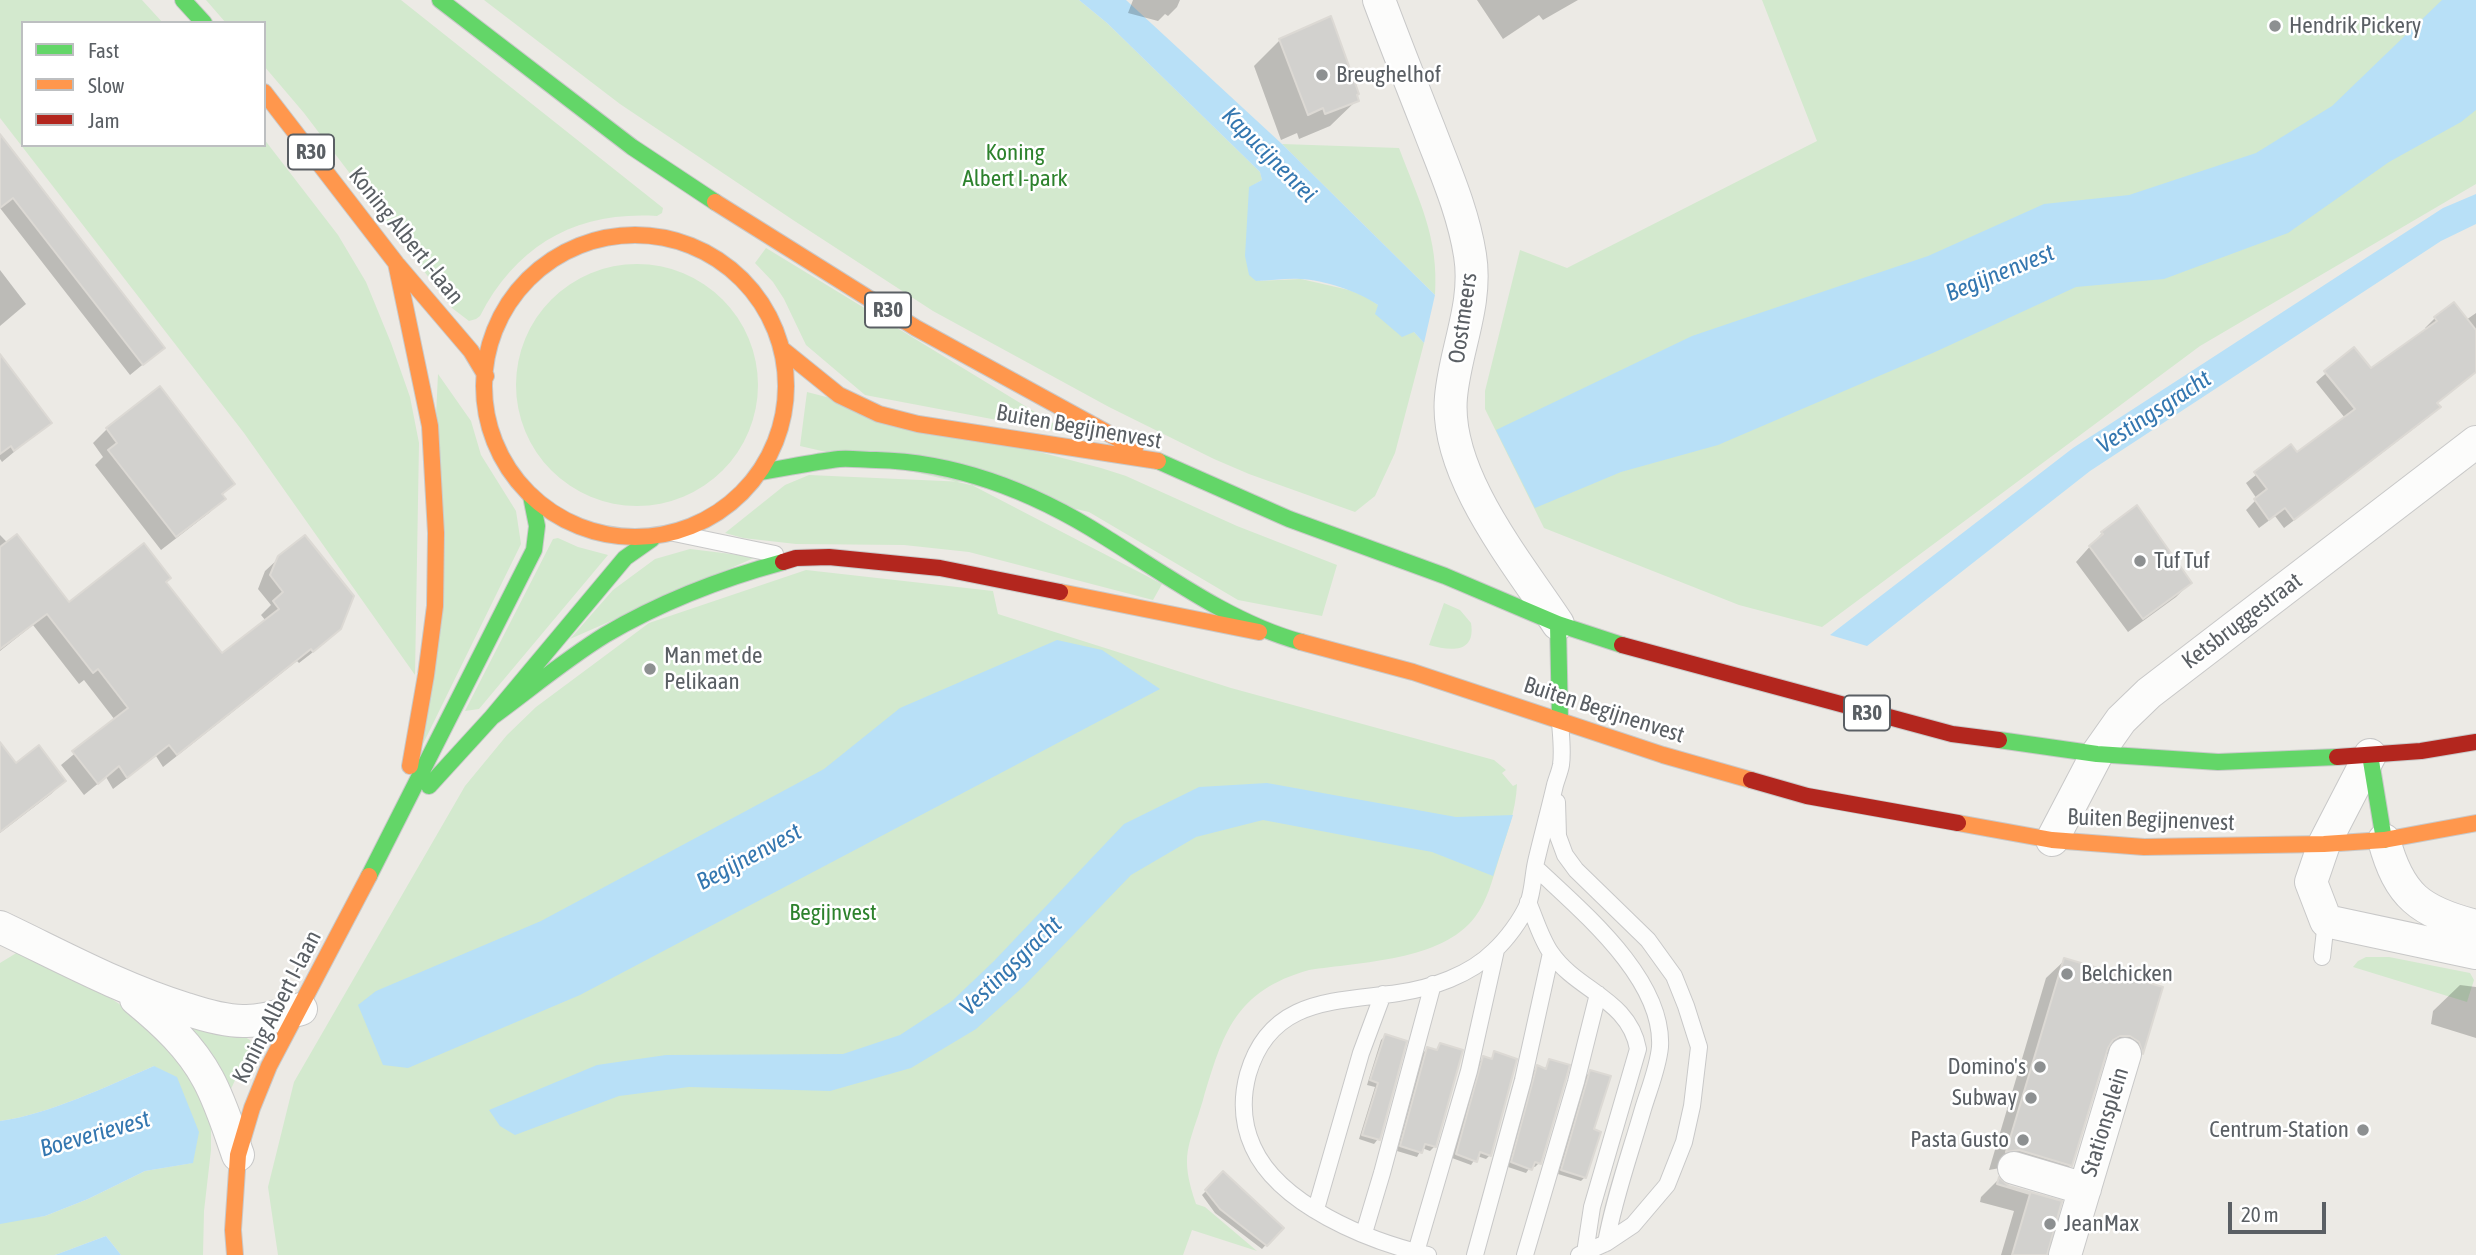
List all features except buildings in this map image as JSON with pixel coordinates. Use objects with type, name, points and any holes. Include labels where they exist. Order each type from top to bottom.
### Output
[{"type":"main road","points":[[183,0],[202,21]]},
{"type":"main road","name":"R30","points":[[440,0],[632,147],[916,328],[1152,458]]},
{"type":"main road","name":"Koning Albert I-laan","points":[[266,95],[396,263],[471,351],[486,376]]},
{"type":"main road","name":"R30","points":[[632,147],[656,180]]},
{"type":"main road","name":"R30","points":[[695,234],[712,256]]},
{"type":"main road","name":"R30","points":[[645,236],[668,239],[712,256],[736,273],[757,295],[772,321],[782,349],[786,381],[785,414],[775,444],[760,472],[723,509],[674,533],[652,538],[625,538],[582,528],[564,519],[531,496],[509,468],[493,437],[485,397],[486,376],[489,350],[505,310],[530,278],[563,254],[601,239],[645,236]]},
{"type":"main road","points":[[396,263],[430,426],[436,545],[435,606],[403,805]]},
{"type":"main road","name":"Buiten Begijnenvest","points":[[782,349],[839,395],[879,414],[918,424],[1060,447],[1152,458],[1289,519],[1445,576],[1558,624],[1641,651],[1939,731],[2020,745],[2097,754],[2218,762],[2370,755],[2421,751],[2476,742]]},
{"type":"main road","name":"Buiten Begijnenvest","points":[[760,472],[841,459],[909,461],[962,471],[1019,491],[1062,512],[1170,580],[1275,635],[1413,671],[1663,755],[1807,796],[2052,840],[2144,847],[2324,844],[2384,840],[2476,823]]},
{"type":"main road","name":"Koning Albert I-laan","points":[[235,1255],[233,1230],[238,1155],[269,1066],[392,832],[403,805],[534,550],[537,526],[531,496]]},
{"type":"main road","name":"Koning Albert I-laan","points":[[392,832],[625,558],[652,538]]},
{"type":"main road","points":[[492,717],[604,636],[673,599],[732,576],[796,558],[829,557],[940,568],[1275,635]]},
{"type":"main road","points":[[1558,624],[1560,720]]},
{"type":"main road","points":[[2370,755],[2384,840]]},
{"type":"street","name":"Oostmeers","points":[[1379,0],[1458,204],[1471,257],[1472,287],[1451,397],[1452,432],[1457,457],[1471,488],[1558,624]]},
{"type":"street","name":"Ketsbruggestraat","points":[[2052,840],[2097,754],[2120,720],[2149,693],[2476,442]]},
{"type":"street","points":[[2370,755],[2324,844],[2311,882],[2326,921],[2476,953]]},
{"type":"street","points":[[2384,840],[2391,866],[2402,886],[2424,907],[2450,919],[2476,926]]},
{"type":"street","points":[[0,927],[161,1002],[228,1019],[259,1020],[301,1009]]},
{"type":"street","points":[[117,983],[168,1027],[195,1058],[219,1102],[238,1155]]},
{"type":"street","name":"Stationsplein","points":[[2065,1255],[2125,1054]]},
{"type":"street","name":"Stationsplein","points":[[2014,1168],[2085,1189]]},
{"type":"lane","points":[[674,533],[796,558]]},
{"type":"lane","points":[[1496,950],[1469,1071],[1422,1254],[1364,1233],[1316,1209],[1280,1186],[1256,1155],[1244,1113],[1244,1091],[1251,1064],[1263,1041],[1273,1029],[1297,1012],[1327,1001],[1420,989],[1463,973],[1496,950],[1515,926],[1528,902],[1561,766],[1560,720]]},
{"type":"lane","points":[[1556,782],[1558,836],[1565,855],[1576,870],[1648,940],[1667,967],[1686,1006],[1699,1047],[1692,1106],[1684,1142],[1667,1185],[1633,1225],[1606,1244],[1582,1254]]},
{"type":"lane","points":[[1535,867],[1606,934],[1625,957],[1651,1004],[1658,1028],[1658,1060],[1611,1214],[1606,1244]]},
{"type":"lane","points":[[1528,902],[1551,953],[1625,1017],[1636,1037],[1638,1049],[1592,1207],[1582,1254]]},
{"type":"lane","points":[[2322,957],[2326,921]]},
{"type":"lane","points":[[1475,1255],[1523,1080],[1551,953]]},
{"type":"lane","points":[[1364,1233],[1433,984]]},
{"type":"lane","points":[[1316,1209],[1361,1053],[1383,994]]},
{"type":"lane","points":[[1525,1255],[1576,1082],[1598,994]]},
{"type":"green space","points":[[0,0],[142,0],[161,21],[21,21],[21,145],[0,118]]},
{"type":"green space","points":[[206,0],[401,0],[663,208],[662,213],[657,216],[601,219],[552,237],[531,251],[512,269],[480,316],[469,321],[452,308],[304,113],[266,68],[266,21],[224,21]]},
{"type":"green space","name":"Koning Albert I-park","points":[[484,0],[1079,0],[1107,23],[1260,172],[1262,180],[1249,188],[1256,281],[1301,279],[1349,290],[1378,305],[1414,332],[1424,343],[1395,453],[1375,496],[1355,512],[1249,474],[1109,407],[933,311],[620,104]]},
{"type":"green space","points":[[1762,0],[2476,0],[2476,184],[2200,346],[1822,627],[1739,605],[1544,528],[1485,409],[1485,391],[1520,250],[1567,268],[1817,141]]},
{"type":"green space","points":[[266,142],[338,235],[366,282],[391,343],[410,397],[419,443],[415,675],[244,433],[22,147],[266,147]]},
{"type":"green space","points":[[1282,144],[1399,148],[1431,237],[1435,295]]},
{"type":"green space","points":[[766,248],[1071,434],[865,395],[806,345],[784,299],[755,263]]},
{"type":"green space","points":[[637,264],[661,267],[694,279],[714,292],[730,308],[743,328],[752,350],[758,385],[755,409],[743,442],[730,462],[714,478],[694,491],[672,500],[637,506],[613,503],[580,491],[560,478],[544,462],[531,442],[522,420],[516,385],[519,361],[531,328],[544,308],[560,292],[580,279],[602,270]]},
{"type":"green space","points":[[438,374],[471,421],[481,455],[516,511],[521,544],[420,750]]},
{"type":"green space","points":[[807,392],[1126,476],[1237,526],[1337,565],[1322,616],[1238,600],[1089,512],[800,446]]},
{"type":"green space","points":[[809,475],[966,482],[1162,584],[1153,600],[969,552],[904,545],[796,544],[743,538],[725,533],[785,485]]},
{"type":"green space","points":[[558,538],[608,555],[479,709],[465,711],[553,539]]},
{"type":"green space","points":[[690,549],[756,557],[570,639],[613,590],[655,559]]},
{"type":"green space","name":"Begijnvest","points":[[806,570],[993,591],[998,614],[1231,688],[1494,760],[1506,770],[1502,773],[1513,786],[1517,784],[1515,804],[1489,891],[1475,917],[1460,932],[1442,943],[1399,957],[1309,970],[1284,979],[1248,1003],[1226,1035],[1190,1140],[1188,1173],[1196,1204],[1205,1207],[1257,1251],[1192,1230],[1183,1255],[278,1255],[268,1187],[294,1082],[465,786],[507,735],[536,707],[649,623]]},
{"type":"green space","points":[[1444,603],[1460,610],[1471,623],[1470,640],[1460,648],[1429,645]]},
{"type":"green space","points":[[18,952],[112,999],[128,1010],[184,1064],[209,1112],[211,1127],[203,1255],[121,1255],[106,1236],[55,1255],[0,1255],[0,1222],[45,1216],[88,1199],[145,1171],[192,1163],[154,1066],[58,1106],[0,1121],[0,963]]},
{"type":"green space","points":[[2366,957],[2389,957],[2470,973],[2474,980],[2467,1002],[2353,967]]},
{"type":"green space","points":[[182,1023],[250,1040],[251,1046],[230,1091]]},
{"type":"water","name":"Kapucijnenrei","points":[[1079,0],[1126,0],[1282,144],[1435,295],[1424,343],[1414,332],[1402,337],[1375,314],[1378,305],[1351,291],[1309,280],[1256,281],[1249,275],[1245,256],[1249,187],[1262,180],[1260,172],[1107,23]]},
{"type":"water","name":"Begijnenvest","points":[[2442,0],[2476,0],[2476,110],[2461,122],[2389,162],[2288,233],[2164,279],[2076,287],[1935,352],[1718,445],[1621,472],[1535,508],[1496,430],[1692,336],[1928,256],[2044,204],[2129,195],[2256,153],[2332,106]]},
{"type":"water","name":"Vestingsgracht","points":[[2476,194],[2476,224],[2441,241],[2090,471],[1867,646],[1830,635],[2073,448],[2443,208]]},
{"type":"water","name":"Begijnenvest","points":[[1057,640],[1102,650],[1160,689],[580,995],[408,1068],[383,1065],[358,1005],[376,991],[541,921],[824,769],[900,708]]},
{"type":"water","name":"Vestingsgracht","points":[[1267,783],[1456,817],[1513,815],[1493,876],[1432,852],[1263,820],[1196,837],[1131,875],[1024,986],[976,1029],[911,1068],[830,1091],[689,1087],[619,1096],[515,1135],[500,1126],[489,1110],[597,1065],[666,1055],[843,1054],[900,1035],[952,1001],[994,961],[1124,824],[1199,787]]},
{"type":"water","name":"Boeverievest","points":[[154,1066],[177,1077],[199,1132],[193,1163],[145,1171],[88,1199],[45,1216],[0,1224],[0,1121],[58,1106]]},
{"type":"water","points":[[106,1236],[121,1255],[55,1255]]},
{"type":"traffic: fast","points":[[183,0],[202,21]]},
{"type":"traffic: fast","points":[[440,0],[632,147],[715,202]]},
{"type":"traffic: fast","points":[[760,472],[829,460],[853,459],[907,462],[937,467],[996,483],[1079,521],[1224,610],[1275,634],[1301,642]]},
{"type":"traffic: fast","points":[[1158,461],[1289,519],[1445,576],[1558,624],[1622,645]]},
{"type":"traffic: fast","points":[[369,876],[534,550],[537,526],[531,496]]},
{"type":"traffic: fast","points":[[429,786],[492,717],[625,558],[652,539]]},
{"type":"traffic: fast","points":[[492,717],[576,654],[626,623],[691,593],[783,562]]},
{"type":"traffic: fast","points":[[1558,624],[1560,720]]},
{"type":"traffic: fast","points":[[1999,740],[2097,754],[2218,762],[2337,757]]},
{"type":"traffic: fast","points":[[2370,755],[2384,840]]},
{"type":"traffic: slow","points":[[266,95],[396,263],[471,351],[486,376]]},
{"type":"traffic: slow","points":[[715,202],[916,328],[1135,448]]},
{"type":"traffic: slow","points":[[635,235],[664,238],[693,247],[719,261],[742,279],[760,302],[774,328],[783,357],[786,386],[783,415],[774,444],[760,470],[742,493],[719,511],[693,525],[664,534],[635,537],[606,534],[577,525],[551,511],[528,493],[510,470],[496,444],[487,415],[484,386],[487,357],[496,328],[510,302],[528,279],[551,261],[577,247],[606,238],[635,235]]},
{"type":"traffic: slow","points":[[396,263],[430,426],[436,533],[435,606],[410,766]]},
{"type":"traffic: slow","points":[[782,349],[839,395],[879,414],[918,424],[1158,461]]},
{"type":"traffic: slow","points":[[1060,592],[1259,632]]},
{"type":"traffic: slow","points":[[1301,642],[1413,672],[1663,755],[1751,780]]},
{"type":"traffic: slow","points":[[1958,823],[2052,840],[2144,847],[2324,844],[2384,840],[2476,823]]},
{"type":"traffic: slow","points":[[235,1255],[233,1230],[238,1155],[252,1108],[269,1066],[369,876]]},
{"type":"traffic: jam","points":[[783,562],[796,558],[829,557],[940,568],[1060,592]]},
{"type":"traffic: jam","points":[[1622,645],[1952,734],[1999,740]]},
{"type":"traffic: jam","points":[[2337,757],[2421,751],[2476,742]]},
{"type":"traffic: jam","points":[[1751,780],[1807,796],[1958,823]]},
{"type":"place","name":"Hendrik Pickery","points":[[2275,26]]},
{"type":"place","name":"Breughelhof","points":[[1322,75]]},
{"type":"place","name":"Tuf Tuf","points":[[2140,561]]},
{"type":"place","name":"Man met de Pelikaan","points":[[650,669]]},
{"type":"place","name":"Belchicken","points":[[2067,974]]},
{"type":"place","name":"Domino's","points":[[2040,1067]]},
{"type":"place","name":"Subway","points":[[2031,1098]]},
{"type":"place","name":"Centrum-Station","points":[[2363,1130]]},
{"type":"place","name":"Pasta Gusto","points":[[2023,1140]]},
{"type":"place","name":"JeanMax","points":[[2050,1224]]}]
